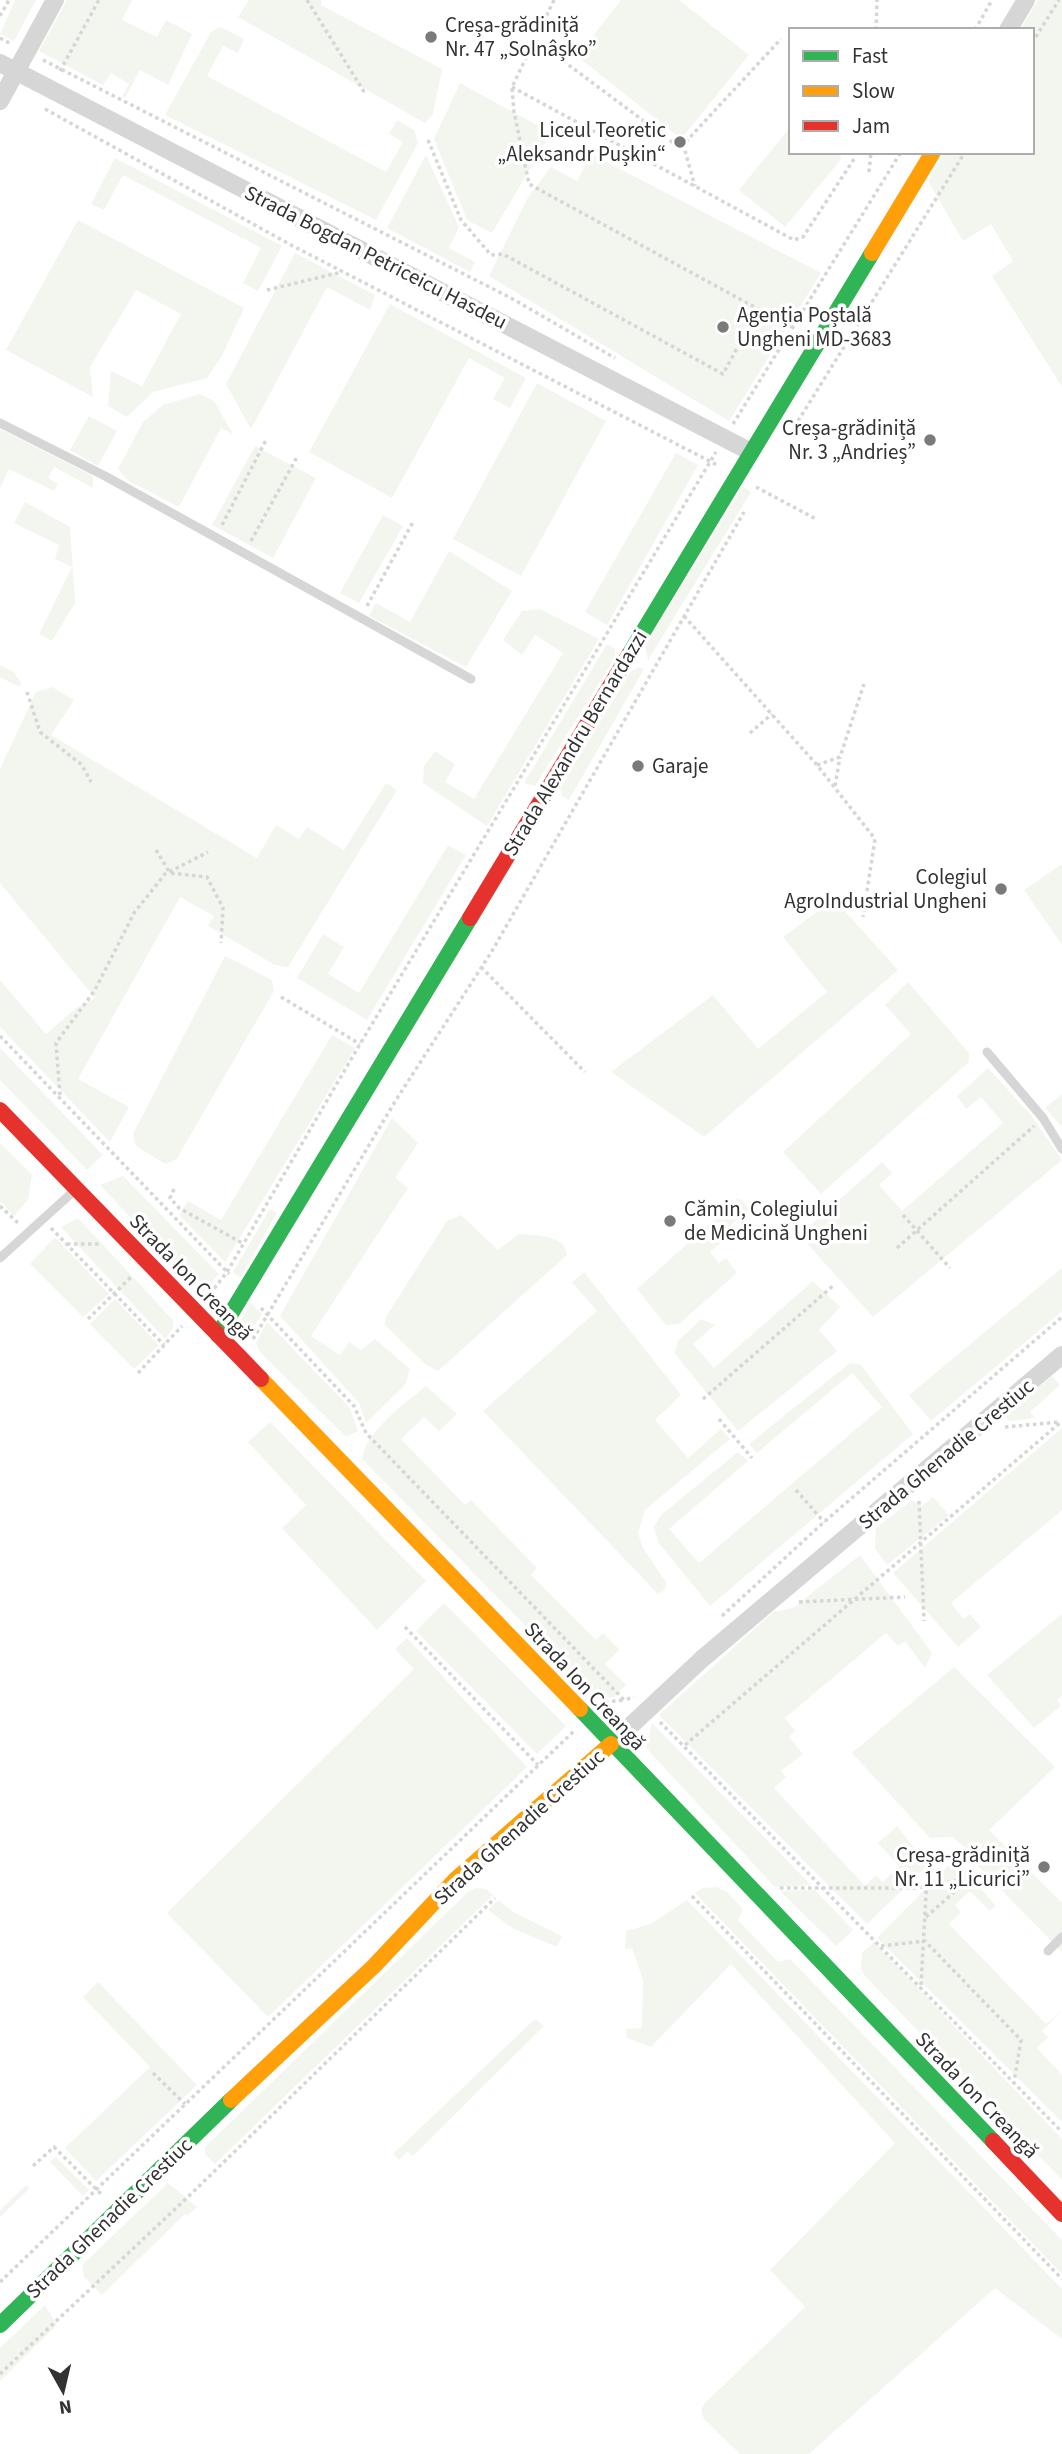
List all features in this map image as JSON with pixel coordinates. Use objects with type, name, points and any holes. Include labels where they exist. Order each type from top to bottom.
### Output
[{"type":"street","points":[[0,101],[8,67],[55,0]]},
{"type":"street","points":[[1009,28],[1026,0]]},
{"type":"street","name":"Strada Bogdan Petriceicu Hasdeu","points":[[8,67],[751,452]]},
{"type":"street","name":"Strada Alexandru Bernardazzi","points":[[218,1335],[932,154]]},
{"type":"street","name":"Strada Ion Creangă","points":[[0,1110],[1062,2214]]},
{"type":"street","name":"Strada Ghenadie Crestiuc","points":[[0,2325],[374,1966],[456,1879],[648,1712],[767,1603],[1062,1355]]},
{"type":"lane","points":[[0,423],[215,537],[471,679]]},
{"type":"lane","points":[[987,1052],[1043,1118],[1062,1149]]},
{"type":"lane","points":[[0,1258],[76,1188]]},
{"type":"lane","points":[[1048,1951],[1062,1937]]},
{"type":"path","points":[[0,16],[9,0]]},
{"type":"path","points":[[61,69],[99,0]]},
{"type":"path","points":[[307,0],[366,95]]},
{"type":"path","points":[[554,0],[512,87],[529,184],[793,328]]},
{"type":"path","points":[[876,28],[877,0]]},
{"type":"path","points":[[976,28],[992,0]]},
{"type":"path","points":[[1034,40],[1059,0]]},
{"type":"path","points":[[0,38],[12,44]]},
{"type":"path","points":[[534,40],[680,148],[781,39]]},
{"type":"path","points":[[43,60],[511,298],[615,359]]},
{"type":"path","points":[[512,87],[793,240],[803,237],[856,156]]},
{"type":"path","points":[[42,107],[344,271],[816,519]]},
{"type":"path","points":[[428,140],[461,220],[491,255],[503,254],[723,374],[758,309]]},
{"type":"path","points":[[683,145],[695,187]]},
{"type":"path","points":[[869,172],[871,154]]},
{"type":"path","points":[[729,430],[900,154]]},
{"type":"path","points":[[793,429],[964,154]]},
{"type":"path","points":[[267,290],[344,271]]},
{"type":"path","points":[[215,537],[266,440]]},
{"type":"path","points":[[138,1373],[195,1313],[227,1272],[360,1044],[720,448]]},
{"type":"path","points":[[244,553],[297,457]]},
{"type":"path","points":[[751,499],[765,476]]},
{"type":"path","points":[[241,1358],[481,967],[744,511]]},
{"type":"path","points":[[361,618],[413,522]]},
{"type":"path","points":[[684,616],[817,765],[875,839],[863,917]]},
{"type":"path","points":[[835,788],[840,757],[864,684]]},
{"type":"path","points":[[27,692],[40,732],[82,765],[91,782]]},
{"type":"path","points":[[750,733],[772,714]]},
{"type":"path","points":[[817,765],[840,757]]},
{"type":"path","points":[[156,850],[170,873]]},
{"type":"path","points":[[60,1097],[56,1043],[95,989],[134,913],[165,874],[208,852]]},
{"type":"path","points":[[170,873],[207,877],[223,908],[221,943]]},
{"type":"path","points":[[481,967],[585,1072]]},
{"type":"path","points":[[281,996],[413,1074]]},
{"type":"path","points":[[0,1036],[354,1406],[366,1433],[624,1700]]},
{"type":"path","points":[[897,1248],[1043,1118]]},
{"type":"path","points":[[174,1189],[170,1199],[179,1208],[244,1244]]},
{"type":"path","points":[[0,1206],[28,1233]]},
{"type":"path","points":[[903,1215],[950,1268]]},
{"type":"path","points":[[42,1219],[164,1345]]},
{"type":"path","points":[[66,1244],[107,1244]]},
{"type":"path","points":[[88,1319],[135,1273]]},
{"type":"path","points":[[703,1399],[834,1285]]},
{"type":"path","points":[[712,1625],[824,1522],[1062,1317]]},
{"type":"path","points":[[719,1419],[752,1458]]},
{"type":"path","points":[[685,1745],[857,1600],[1062,1421],[1001,1428]]},
{"type":"path","points":[[892,1463],[919,1496],[924,1621]]},
{"type":"path","points":[[796,1490],[824,1522]]},
{"type":"path","points":[[767,1603],[905,1597]]},
{"type":"path","points":[[405,1628],[538,1765]]},
{"type":"path","points":[[0,2282],[602,1703],[624,1700],[633,1695],[1062,2132]]},
{"type":"path","points":[[925,1918],[977,1872]]},
{"type":"path","points":[[921,1986],[927,1875]]},
{"type":"path","points":[[778,1888],[916,1888],[970,1878]]},
{"type":"path","points":[[692,1896],[1062,2279]]},
{"type":"path","points":[[0,2374],[191,2194],[495,1898]]},
{"type":"path","points":[[881,1946],[925,1941]]},
{"type":"path","points":[[925,1941],[1021,2040],[1014,2082]]},
{"type":"path","points":[[153,2073],[185,2104]]},
{"type":"path","points":[[33,2166],[54,2147],[117,2210]]},
{"type":"shaded area","points":[[15,0],[36,0],[14,41],[0,34]]},
{"type":"shaded area","points":[[67,0],[132,0],[122,20],[157,37],[166,20],[192,34],[168,85],[140,70],[125,98],[122,96],[129,84],[111,73],[103,85],[39,51]]},
{"type":"shaded area","points":[[249,0],[321,0],[321,5],[442,69],[433,114],[425,123],[238,17]]},
{"type":"shaded area","points":[[621,0],[679,0],[749,55],[681,139],[577,56]]},
{"type":"shaded area","points":[[1038,0],[1062,0],[1062,387],[992,276],[1013,261],[991,224],[963,241],[928,181],[944,154],[1034,154],[1034,28],[1021,28]]},
{"type":"shaded area","points":[[220,27],[244,39],[238,53],[223,46],[207,76],[386,172],[403,142],[389,134],[397,120],[414,130],[418,143],[376,220],[165,115],[211,32]]},
{"type":"shaded area","points":[[460,83],[551,133],[492,233],[467,220],[434,139]]},
{"type":"shaded area","points":[[789,128],[789,154],[837,154],[842,158],[785,227],[739,190]]},
{"type":"shaded area","points":[[591,154],[821,273],[729,421],[489,276],[528,197],[551,167],[577,181]]},
{"type":"shaded area","points":[[426,155],[459,227],[449,248],[475,262],[470,272],[387,228]]},
{"type":"shaded area","points":[[115,158],[282,246],[258,291],[243,283],[261,248],[123,175],[104,210],[91,204]]},
{"type":"shaded area","points":[[78,220],[244,308],[222,356],[207,378],[153,392],[127,417],[108,406],[111,371],[142,386],[181,314],[136,290],[90,367],[93,397],[6,350]]},
{"type":"shaded area","points":[[295,253],[375,295],[370,310],[327,287],[251,429],[226,384]]},
{"type":"shaded area","points":[[390,304],[526,378],[510,408],[493,399],[505,378],[469,358],[392,498],[309,452]]},
{"type":"shaded area","points":[[537,383],[606,421],[521,576],[453,539]]},
{"type":"shaded area","points":[[200,394],[214,401],[233,434],[221,428],[179,507],[127,480],[118,469],[143,422],[163,405]]},
{"type":"shaded area","points":[[89,416],[117,431],[98,466],[70,450]]},
{"type":"shaded area","points":[[0,429],[93,476],[93,488],[54,467],[48,478],[58,484],[54,491],[9,469],[0,488]]},
{"type":"shaded area","points":[[255,446],[316,478],[273,558],[212,525]]},
{"type":"shaded area","points":[[676,453],[698,465],[607,625],[585,612]]},
{"type":"shaded area","points":[[743,487],[751,492],[648,660],[645,646]]},
{"type":"shaded area","points":[[25,502],[70,527],[75,603],[52,641],[39,634],[72,567],[55,559],[59,545],[14,523]]},
{"type":"shaded area","points":[[383,515],[403,526],[359,603],[340,593]]},
{"type":"shaded area","points":[[449,551],[512,591],[466,667],[369,616],[376,603],[410,622]]},
{"type":"shaded area","points":[[540,609],[599,639],[487,826],[423,783],[424,766],[435,751],[455,764],[445,782],[474,799],[563,653],[535,635],[522,655],[503,640],[522,611]]},
{"type":"shaded area","points":[[607,644],[615,649],[615,657],[535,786],[524,783]]},
{"type":"shaded area","points":[[0,665],[14,672],[22,685],[17,686],[0,677]]},
{"type":"shaded area","points":[[640,667],[644,669],[569,800],[562,796],[560,788],[631,671]]},
{"type":"shaded area","points":[[52,687],[74,700],[51,735],[257,858],[276,825],[299,839],[307,827],[344,850],[386,783],[397,790],[288,967],[275,965],[208,926],[214,916],[180,897],[78,1079],[129,1107],[110,1142],[0,1027],[0,980],[46,1034],[75,1009],[95,998],[0,883],[0,769],[36,692]]},
{"type":"shaded area","points":[[448,845],[466,855],[367,1020],[297,978],[323,934],[344,947],[328,974],[359,993]]},
{"type":"shaded area","points":[[1062,864],[1062,945],[1024,890]]},
{"type":"shaded area","points":[[834,899],[898,970],[704,1137],[611,1072],[713,995],[758,1049],[827,992],[783,937]]},
{"type":"shaded area","points":[[225,956],[272,980],[274,991],[176,1160],[165,1164],[136,1146],[133,1134]]},
{"type":"shaded area","points":[[908,982],[969,1053],[969,1062],[821,1194],[783,1152],[911,1034],[885,1005]]},
{"type":"shaded area","points":[[332,1035],[355,1048],[225,1262],[179,1215],[188,1201],[221,1220]]},
{"type":"shaded area","points":[[0,1048],[103,1155],[87,1170],[0,1080]]},
{"type":"shaded area","points":[[988,1068],[1030,1114],[1062,1160],[873,1317],[803,1239],[805,1230],[882,1162],[892,1173],[879,1185],[902,1211],[1003,1123],[981,1097],[966,1109],[957,1096]]},
{"type":"shaded area","points":[[1062,1094],[1062,1127],[1045,1108]]},
{"type":"shaded area","points":[[392,1118],[418,1143],[395,1178],[408,1188],[311,1336],[340,1355],[349,1342],[361,1350],[375,1339],[410,1369],[405,1385],[366,1423],[359,1403],[280,1316]]},
{"type":"shaded area","points":[[0,1143],[32,1175],[28,1200],[14,1216],[0,1201]]},
{"type":"shaded area","points":[[123,1176],[219,1274],[202,1293],[100,1185]]},
{"type":"shaded area","points":[[738,1198],[750,1209],[716,1237],[721,1243],[710,1252],[719,1263],[726,1258],[737,1273],[679,1324],[666,1325],[637,1289]]},
{"type":"shaded area","points":[[270,1209],[277,1213],[240,1278],[233,1272]]},
{"type":"shaded area","points":[[461,1215],[498,1250],[519,1234],[533,1235],[555,1239],[565,1248],[567,1255],[438,1371],[425,1364],[384,1324],[387,1315],[447,1221]]},
{"type":"shaded area","points":[[78,1218],[173,1320],[173,1328],[165,1339],[61,1227]]},
{"type":"shaded area","points":[[55,1237],[109,1294],[83,1317],[30,1264]]},
{"type":"shaded area","points":[[1062,1268],[1062,1311],[931,1421],[909,1395]]},
{"type":"shaded area","points":[[584,1272],[681,1395],[655,1420],[688,1458],[721,1429],[730,1439],[645,1510],[638,1533],[643,1548],[666,1582],[665,1590],[658,1594],[483,1411],[597,1311],[572,1282]]},
{"type":"shaded area","points":[[813,1281],[840,1307],[819,1330],[837,1351],[738,1431],[675,1354],[677,1342],[701,1319],[715,1325],[693,1344],[714,1368]]},
{"type":"shaded area","points":[[115,1299],[159,1345],[134,1369],[90,1324]]},
{"type":"shaded area","points":[[250,1302],[262,1314],[247,1338],[241,1320]]},
{"type":"shaded area","points":[[267,1322],[350,1408],[358,1431],[346,1437],[259,1351],[256,1343]]},
{"type":"shaded area","points":[[850,1363],[861,1365],[913,1434],[710,1606],[658,1542],[654,1527],[661,1515],[738,1452],[748,1461],[669,1529],[699,1563],[882,1407],[852,1373],[757,1453],[749,1444]]},
{"type":"shaded area","points":[[1052,1376],[1060,1385],[1030,1412],[1035,1418],[1010,1421],[1004,1416]]},
{"type":"shaded area","points":[[426,1386],[457,1414],[439,1431],[424,1417],[401,1439],[465,1505],[471,1500],[537,1568],[531,1575],[596,1640],[603,1633],[620,1650],[605,1664],[626,1685],[614,1697],[597,1699],[362,1459],[370,1439],[378,1429],[397,1409]]},
{"type":"shaded area","points":[[270,1422],[426,1581],[377,1630],[282,1528],[306,1505],[248,1442]]},
{"type":"shaded area","points":[[1062,1428],[1062,1510],[951,1603],[964,1619],[970,1614],[981,1627],[958,1647],[893,1573]]},
{"type":"shaded area","points":[[933,1497],[949,1515],[887,1565],[875,1548],[876,1528],[912,1500],[922,1506]]},
{"type":"shaded area","points":[[860,1555],[932,1653],[925,1668],[905,1641],[898,1646],[886,1633],[785,1718],[795,1731],[789,1737],[803,1754],[781,1771],[786,1777],[774,1788],[865,1886],[876,1875],[883,1882],[899,1866],[878,1843],[897,1826],[928,1865],[867,1924],[659,1715],[773,1612],[793,1608]]},
{"type":"shaded area","points":[[444,1603],[566,1726],[537,1754],[416,1631]]},
{"type":"shaded area","points":[[1062,1614],[1062,1695],[1057,1700],[1061,1706],[1034,1728],[987,1675]]},
{"type":"shaded area","points":[[407,1638],[527,1767],[268,2017],[167,1913],[414,1669],[395,1649]]},
{"type":"shaded area","points":[[954,1667],[1055,1767],[989,1830],[1062,1903],[1062,1952],[972,1860],[969,1851],[953,1837],[930,1838],[852,1753]]},
{"type":"shaded area","points":[[652,1723],[811,1885],[775,1887],[646,1748]]},
{"type":"shaded area","points":[[949,1865],[965,1870],[996,1906],[990,1911],[970,1891],[955,1905],[961,1912],[949,1924],[1046,2024],[1062,2010],[1042,2031],[1048,2037],[1037,2048],[1062,2075],[1062,2122],[877,1938]]},
{"type":"shaded area","points":[[717,1887],[727,1892],[743,1909],[738,1920],[778,1962],[790,1959],[1062,2240],[1062,2274],[695,1893],[703,1888]]},
{"type":"shaded area","points":[[477,1888],[486,1889],[493,1895],[215,2164],[205,2155],[205,2147],[468,1892]]},
{"type":"shaded area","points":[[815,1890],[853,1930],[836,1946],[780,1891]]},
{"type":"shaded area","points":[[498,1900],[515,1913],[562,1936],[557,1947],[512,1928],[488,1910]]},
{"type":"shaded area","points":[[687,1900],[1062,2289],[1062,2339],[995,2288],[809,2454],[740,2454],[704,2419],[701,2410],[705,2403],[805,2307],[770,2270],[895,2143],[731,1964],[651,2047],[627,2038],[626,2029],[642,2028],[643,1980],[632,1948],[625,1949],[626,1931],[651,1924]]},
{"type":"shaded area","points":[[874,1942],[1062,2139],[1062,2180],[865,1976],[861,1970],[862,1953]]},
{"type":"shaded area","points":[[98,1982],[197,2085],[96,2181],[65,2148],[150,2067],[83,1997]]},
{"type":"shaded area","points":[[535,2019],[544,2026],[413,2156],[407,2152],[399,2160],[393,2154]]},
{"type":"shaded area","points":[[56,2157],[89,2190],[83,2196],[50,2162]]},
{"type":"shaded area","points":[[168,2183],[197,2207],[187,2216],[185,2214],[102,2295],[84,2277],[82,2265]]},
{"type":"shaded area","points":[[26,2185],[30,2188],[0,2217],[0,2210]]},
{"type":"shaded area","points":[[45,2305],[57,2325],[0,2381],[0,2348]]},
{"type":"traffic: fast","points":[[629,655],[872,253]]},
{"type":"traffic: fast","points":[[218,1335],[470,918]]},
{"type":"traffic: fast","points":[[580,1709],[993,2141]]},
{"type":"traffic: fast","points":[[0,2325],[231,2100]]},
{"type":"traffic: slow","points":[[872,253],[932,154]]},
{"type":"traffic: slow","points":[[261,1379],[580,1709]]},
{"type":"traffic: slow","points":[[231,2100],[374,1966],[456,1879],[611,1744]]},
{"type":"traffic: jam","points":[[470,918],[629,655]]},
{"type":"traffic: jam","points":[[0,1110],[261,1379]]},
{"type":"traffic: jam","points":[[993,2141],[1062,2214]]},
{"type":"place","name":"Creșa-grădiniță Nr. 47 „Solnâșko”","points":[[431,37]]},
{"type":"place","name":"Liceul Teoretic „Aleksandr Pușkin“","points":[[680,142]]},
{"type":"place","name":"Agenția Poștală Ungheni MD-3683","points":[[723,327]]},
{"type":"place","name":"Creșa-grădiniță Nr. 3 „Andrieș”","points":[[930,440]]},
{"type":"place","name":"Garaje","points":[[638,766]]},
{"type":"place","name":"Colegiul AgroIndustrial Ungheni","points":[[1001,889]]},
{"type":"place","name":"Cămin, Colegiului de Medicină Ungheni","points":[[670,1221]]},
{"type":"place","name":"Creșa-grădiniță Nr. 11 „Licurici”","points":[[1044,1867]]}]
